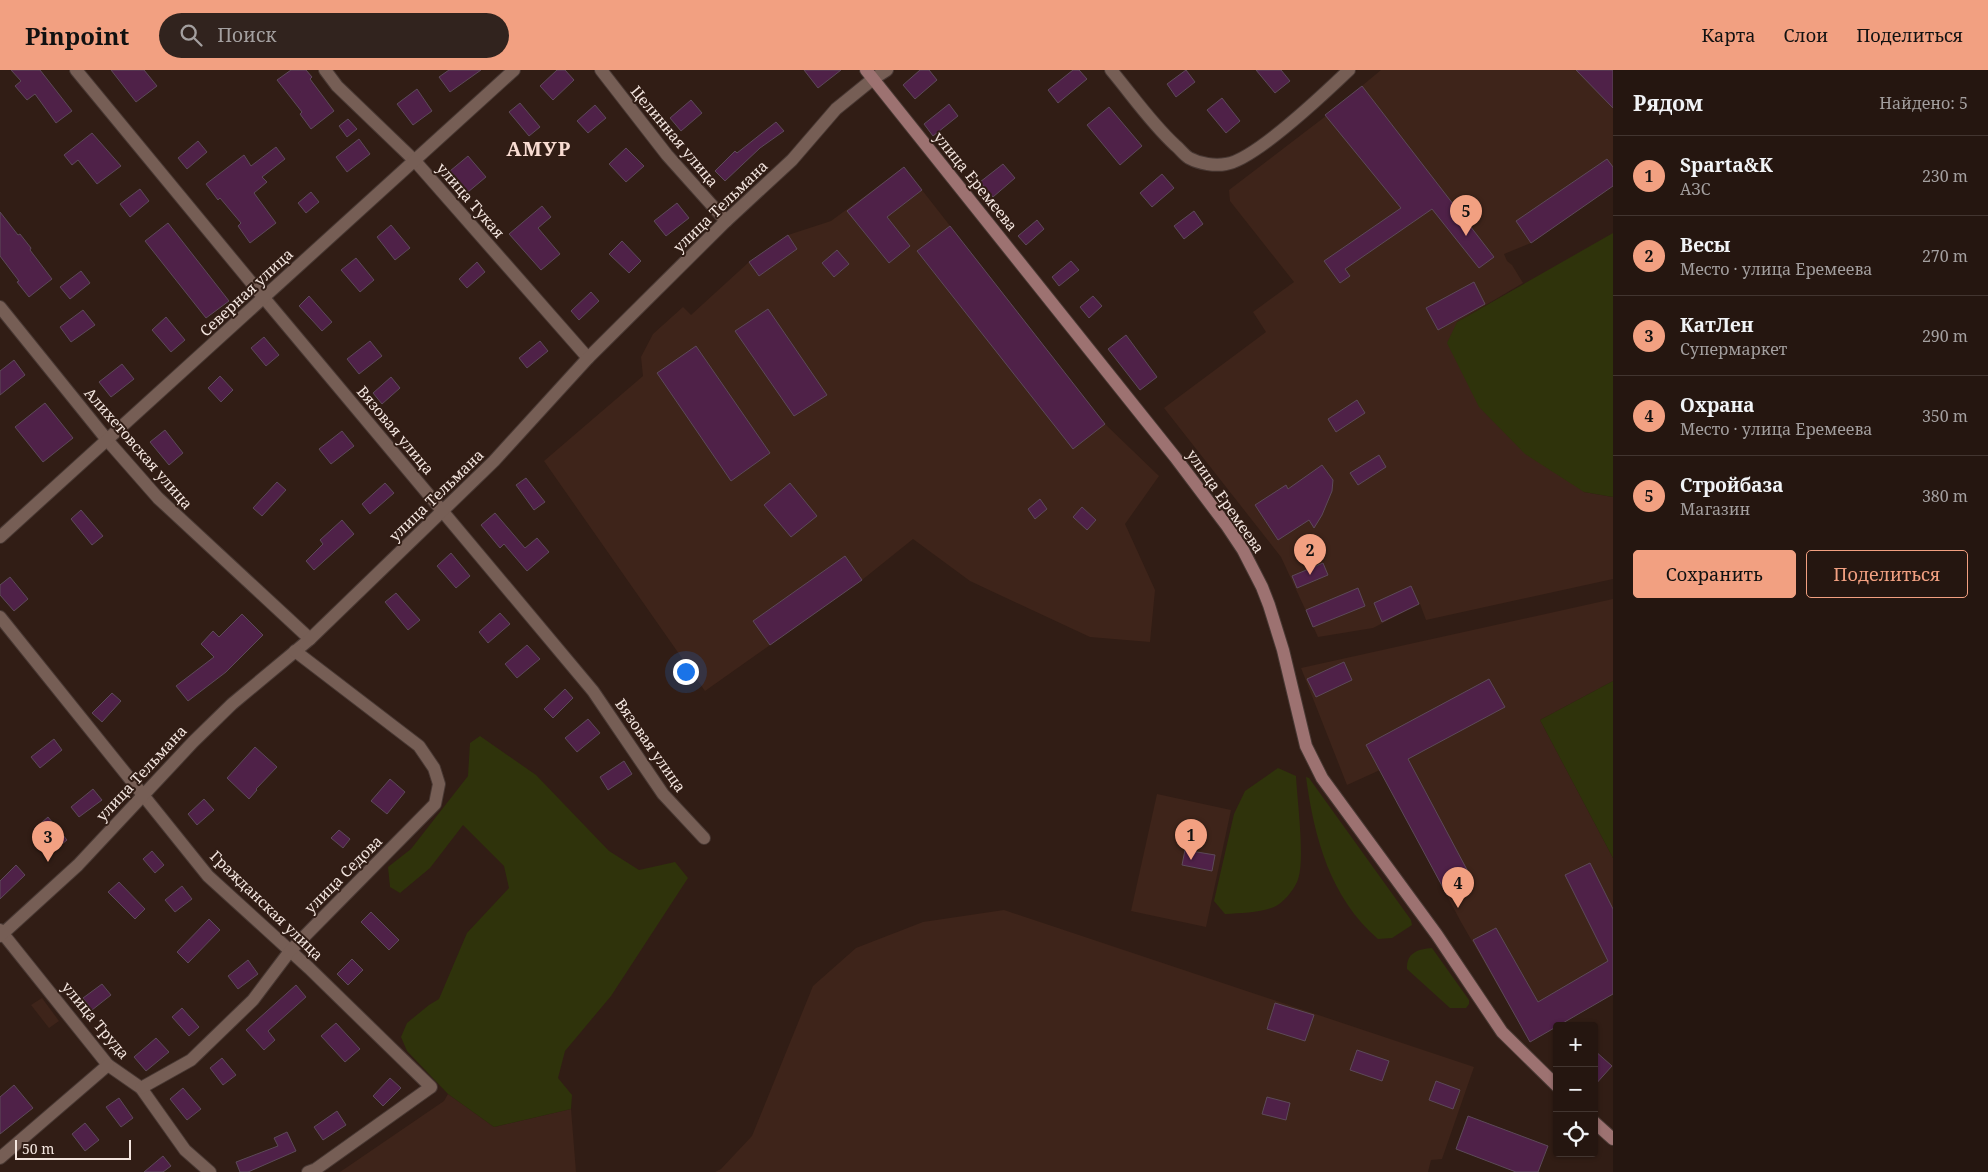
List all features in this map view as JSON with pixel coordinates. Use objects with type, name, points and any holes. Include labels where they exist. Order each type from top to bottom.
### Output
[{"type":"street","name":"Вязовая улица","points":[[76,70],[593,691],[663,794],[704,838]]},
{"type":"street","name":"улица Тукая","points":[[325,70],[337,86],[415,161],[588,358]]},
{"type":"street","name":"Северная улица","points":[[0,537],[108,441],[346,221],[415,161],[514,70]]},
{"type":"street","name":"Целинная улица","points":[[601,70],[667,156],[726,221]]},
{"type":"street","name":"улица Тельмана","points":[[1,933],[78,865],[232,704],[310,638],[494,461],[588,358],[726,221],[792,160],[836,109],[870,74],[887,70]]},
{"type":"street","points":[[1111,70],[1164,134],[1188,158],[1206,164],[1227,164],[1243,158],[1310,106],[1350,70]]},
{"type":"street","name":"улица Еремеева","points":[[870,74],[1176,457],[1227,526],[1256,575],[1269,605],[1284,653],[1306,746],[1312,762],[1437,935],[1502,1032],[1553,1082]]},
{"type":"street","name":"Алихетовская улица","points":[[0,307],[108,441],[158,498],[310,638]]},
{"type":"street","name":"Гражданская улица","points":[[0,616],[208,876],[290,951],[431,1087],[316,1170],[308,1172]]},
{"type":"street","name":"улица Седова","points":[[141,1088],[191,1060],[253,1000],[290,951],[435,804],[439,784],[434,768],[418,746],[295,651]]},
{"type":"street","name":"улица Труда","points":[[1,933],[108,1065],[141,1088],[185,1150],[210,1172]]},
{"type":"street","points":[[0,1158],[108,1065]]},
{"type":"street","points":[[1598,1125],[1613,1138]]},
{"type":"shaded area","points":[[1381,70],[1613,70],[1613,186],[1531,243],[1504,254],[1523,283],[1457,322],[1584,492],[1613,497],[1613,579],[1426,620],[1420,604],[1373,628],[1318,637],[1281,557],[1164,408],[1266,332],[1253,312],[1294,282],[1230,201],[1229,190],[1322,119]]},
{"type":"shaded area","points":[[904,167],[1105,424],[1159,476],[1125,524],[1155,590],[1150,642],[1090,637],[970,581],[913,539],[862,580],[705,691],[544,461],[643,376],[641,357],[653,334],[683,307],[691,315],[749,262],[788,235],[831,221]]},
{"type":"shaded area","points":[[1613,599],[1613,681],[1540,720],[1613,858],[1613,994],[1565,1022],[1553,1022],[1553,1029],[1530,1042],[1461,922],[1380,770],[1347,785],[1301,668]]},
{"type":"shaded area","points":[[1157,794],[1231,810],[1206,927],[1131,911]]},
{"type":"shaded area","points":[[1004,910],[1474,1067],[1442,1159],[1431,1160],[1428,1172],[715,1172],[721,1169],[752,1136],[813,986],[856,948],[923,922]]},
{"type":"shaded area","points":[[42,998],[59,1021],[49,1028],[31,1005]]},
{"type":"shaded area","points":[[448,1094],[494,1127],[571,1109],[576,1172],[340,1172],[444,1101]]},
{"type":"green space","points":[[1613,233],[1613,497],[1584,492],[1525,454],[1479,407],[1447,343],[1457,322]]},
{"type":"green space","points":[[1613,681],[1613,858],[1540,720]]},
{"type":"green space","points":[[480,736],[536,775],[609,851],[639,870],[675,862],[688,878],[611,996],[565,1051],[558,1078],[572,1095],[571,1109],[494,1127],[448,1094],[407,1051],[401,1037],[407,1023],[439,999],[467,933],[509,888],[504,866],[463,825],[430,868],[400,893],[390,887],[388,867],[411,849],[468,776],[470,743]]},
{"type":"green space","points":[[1278,768],[1296,776],[1301,846],[1300,873],[1297,882],[1281,903],[1274,907],[1256,912],[1225,914],[1214,901],[1234,814],[1245,791]]},
{"type":"green space","points":[[1306,777],[1309,778],[1411,920],[1412,925],[1392,938],[1378,939],[1361,923],[1336,886],[1320,844],[1309,800]]},
{"type":"green space","points":[[1432,948],[1469,1000],[1466,1008],[1450,1008],[1407,969],[1409,959],[1414,953],[1422,949]]},
{"type":"building","points":[[11,70],[40,70],[72,111],[56,123],[35,94],[27,100],[15,86],[21,81]]},
{"type":"building","points":[[111,70],[144,70],[157,86],[136,102]]},
{"type":"building","points":[[291,70],[306,70],[312,77],[310,79],[334,111],[311,129],[300,114],[302,112],[277,80]]},
{"type":"building","points":[[449,70],[481,70],[450,92],[439,77]]},
{"type":"building","points":[[557,70],[565,70],[574,80],[553,100],[540,86]]},
{"type":"building","points":[[804,70],[841,70],[818,88]]},
{"type":"building","points":[[920,70],[929,70],[937,80],[915,99],[903,85]]},
{"type":"building","points":[[1073,70],[1079,70],[1087,79],[1058,103],[1048,90]]},
{"type":"building","points":[[1186,70],[1195,82],[1176,97],[1167,84]]},
{"type":"building","points":[[1256,70],[1281,70],[1290,81],[1275,93]]},
{"type":"building","points":[[1576,70],[1613,70],[1613,108]]},
{"type":"building","points":[[1362,86],[1494,257],[1479,268],[1432,209],[1345,269],[1350,276],[1340,283],[1324,261],[1401,208],[1325,115]]},
{"type":"building","points":[[417,89],[432,111],[413,125],[397,104]]},
{"type":"building","points":[[1222,98],[1240,121],[1226,133],[1207,110]]},
{"type":"building","points":[[691,100],[702,113],[681,131],[670,118]]},
{"type":"building","points":[[520,103],[540,127],[529,136],[509,112]]},
{"type":"building","points":[[949,104],[958,116],[933,136],[924,124]]},
{"type":"building","points":[[595,105],[606,118],[588,133],[577,121]]},
{"type":"building","points":[[1109,107],[1142,146],[1120,165],[1087,125]]},
{"type":"building","points":[[348,119],[357,129],[347,137],[339,126]]},
{"type":"building","points":[[776,122],[784,131],[760,148],[725,181],[715,171],[735,151],[737,153]]},
{"type":"building","points":[[92,133],[121,166],[97,184],[78,160],[72,165],[64,155]]},
{"type":"building","points":[[359,139],[370,154],[347,172],[336,157]]},
{"type":"building","points":[[198,141],[207,152],[187,169],[178,158]]},
{"type":"building","points":[[276,147],[285,159],[262,177],[267,182],[254,193],[276,223],[250,243],[238,226],[241,223],[220,198],[218,200],[206,184],[244,155],[251,166]]},
{"type":"building","points":[[626,148],[644,166],[626,182],[609,164]]},
{"type":"building","points":[[468,156],[486,177],[468,192],[450,171]]},
{"type":"building","points":[[1607,159],[1613,167],[1613,186],[1531,243],[1516,221]]},
{"type":"building","points":[[1003,164],[1015,178],[993,197],[980,182]]},
{"type":"building","points":[[904,167],[922,190],[887,217],[910,246],[889,263],[847,211]]},
{"type":"building","points":[[1162,174],[1174,188],[1152,207],[1140,193]]},
{"type":"building","points":[[140,189],[149,201],[130,217],[120,204]]},
{"type":"building","points":[[311,192],[319,202],[306,213],[298,203]]},
{"type":"building","points":[[677,203],[689,218],[666,236],[654,221]]},
{"type":"building","points":[[542,206],[551,217],[538,228],[560,254],[541,270],[509,234]]},
{"type":"building","points":[[1194,211],[1203,224],[1184,239],[1174,226]]},
{"type":"building","points":[[0,212],[31,248],[30,250],[52,279],[29,297],[0,256]]},
{"type":"building","points":[[1037,220],[1044,229],[1026,245],[1018,236]]},
{"type":"building","points":[[168,223],[229,301],[206,318],[145,241]]},
{"type":"building","points":[[391,225],[410,248],[395,260],[377,237]]},
{"type":"building","points":[[950,226],[1105,424],[1073,449],[917,251]]},
{"type":"building","points":[[788,235],[797,249],[759,276],[749,262]]},
{"type":"building","points":[[622,241],[641,261],[629,273],[609,254]]},
{"type":"building","points":[[837,250],[849,264],[834,277],[822,263]]},
{"type":"building","points":[[356,258],[374,280],[360,292],[341,270]]},
{"type":"building","points":[[1071,261],[1079,270],[1059,286],[1052,277]]},
{"type":"building","points":[[477,262],[485,272],[467,288],[459,279]]},
{"type":"building","points":[[81,271],[90,283],[70,299],[60,287]]},
{"type":"building","points":[[1474,282],[1485,304],[1438,330],[1426,308]]},
{"type":"building","points":[[591,292],[599,301],[579,320],[571,311]]},
{"type":"building","points":[[309,296],[332,322],[322,331],[299,306]]},
{"type":"building","points":[[1093,296],[1102,306],[1089,318],[1080,307]]},
{"type":"building","points":[[768,309],[827,395],[794,416],[735,331]]},
{"type":"building","points":[[83,310],[95,325],[71,342],[60,327]]},
{"type":"building","points":[[166,317],[185,340],[171,352],[152,330]]},
{"type":"building","points":[[1126,335],[1157,377],[1140,390],[1108,349]]},
{"type":"building","points":[[264,337],[279,355],[266,366],[251,348]]},
{"type":"building","points":[[370,341],[382,356],[359,374],[347,359]]},
{"type":"building","points":[[540,341],[548,351],[527,368],[519,358]]},
{"type":"building","points":[[696,346],[770,453],[731,481],[657,373]]},
{"type":"building","points":[[14,360],[25,375],[0,395],[0,371]]},
{"type":"building","points":[[122,364],[134,379],[111,397],[99,382]]},
{"type":"building","points":[[220,376],[233,390],[221,402],[208,388]]},
{"type":"building","points":[[391,377],[400,388],[382,404],[373,393]]},
{"type":"building","points":[[1357,400],[1365,413],[1336,432],[1328,419]]},
{"type":"building","points":[[45,403],[73,438],[43,462],[15,427]]},
{"type":"building","points":[[165,430],[183,453],[169,465],[150,442]]},
{"type":"building","points":[[342,431],[354,446],[331,464],[319,449]]},
{"type":"building","points":[[1379,455],[1386,467],[1358,485],[1350,473]]},
{"type":"building","points":[[1322,465],[1333,480],[1332,491],[1322,515],[1314,528],[1309,520],[1278,540],[1255,505],[1286,485],[1288,489]]},
{"type":"building","points":[[526,478],[545,502],[534,510],[516,485]]},
{"type":"building","points":[[277,482],[286,490],[262,516],[253,508]]},
{"type":"building","points":[[385,483],[394,493],[370,514],[362,504]]},
{"type":"building","points":[[790,483],[817,516],[791,537],[764,505]]},
{"type":"building","points":[[1040,499],[1047,509],[1035,519],[1028,509]]},
{"type":"building","points":[[1082,507],[1096,520],[1087,530],[1073,517]]},
{"type":"building","points":[[81,510],[103,536],[92,545],[71,519]]},
{"type":"building","points":[[495,513],[525,548],[537,538],[549,552],[527,571],[504,544],[500,548],[481,525]]},
{"type":"building","points":[[342,520],[354,534],[314,570],[306,561],[323,544],[320,540]]},
{"type":"building","points":[[451,553],[470,576],[456,588],[437,566]]},
{"type":"building","points":[[845,556],[862,580],[770,645],[753,621]]},
{"type":"building","points":[[1323,563],[1328,575],[1297,588],[1292,576]]},
{"type":"building","points":[[10,577],[28,599],[14,611],[0,595],[0,585]]},
{"type":"building","points":[[1411,586],[1419,604],[1382,622],[1374,603]]},
{"type":"building","points":[[1358,588],[1365,606],[1313,627],[1306,610]]},
{"type":"building","points":[[396,593],[420,620],[408,630],[385,602]]},
{"type":"building","points":[[500,613],[510,624],[488,643],[479,632]]},
{"type":"building","points":[[242,614],[263,635],[226,672],[188,701],[176,686],[214,657],[201,644],[213,631],[219,637]]},
{"type":"building","points":[[527,645],[540,659],[517,678],[505,664]]},
{"type":"building","points":[[1344,662],[1352,680],[1316,697],[1307,679]]},
{"type":"building","points":[[1489,679],[1505,707],[1408,759],[1473,881],[1447,895],[1366,745]]},
{"type":"building","points":[[565,689],[573,698],[553,718],[544,709]]},
{"type":"building","points":[[112,693],[121,701],[102,722],[92,713]]},
{"type":"building","points":[[588,719],[600,733],[577,752],[565,738]]},
{"type":"building","points":[[54,739],[62,750],[40,768],[31,757]]},
{"type":"building","points":[[255,747],[277,767],[249,799],[227,778]]},
{"type":"building","points":[[624,761],[632,774],[608,790],[600,777]]},
{"type":"building","points":[[390,779],[405,792],[387,814],[371,801]]},
{"type":"building","points":[[93,789],[102,800],[79,817],[71,807]]},
{"type":"building","points":[[204,799],[214,810],[197,825],[188,814]]},
{"type":"building","points":[[48,817],[67,840],[52,852],[34,829]]},
{"type":"building","points":[[339,830],[350,839],[343,848],[331,838]]},
{"type":"building","points":[[1185,850],[1215,855],[1212,871],[1182,865]]},
{"type":"building","points":[[152,851],[164,865],[155,873],[143,859]]},
{"type":"building","points":[[1590,863],[1613,909],[1613,994],[1565,1022],[1553,1022],[1553,1029],[1530,1042],[1473,940],[1496,928],[1538,1002],[1608,961],[1565,875]]},
{"type":"building","points":[[16,865],[25,875],[0,899],[0,881]]},
{"type":"building","points":[[119,882],[145,909],[135,919],[108,892]]},
{"type":"building","points":[[182,886],[192,899],[175,912],[165,900]]},
{"type":"building","points":[[371,912],[399,940],[389,950],[361,922]]},
{"type":"building","points":[[209,919],[220,930],[188,963],[177,952]]},
{"type":"building","points":[[352,959],[363,970],[348,985],[337,974]]},
{"type":"building","points":[[248,960],[258,974],[238,989],[228,976]]},
{"type":"building","points":[[102,984],[111,995],[92,1010],[83,998]]},
{"type":"building","points":[[296,985],[306,997],[268,1031],[275,1040],[264,1050],[246,1030]]},
{"type":"building","points":[[1275,1003],[1314,1015],[1305,1041],[1267,1029]]},
{"type":"building","points":[[182,1008],[199,1027],[189,1036],[172,1017]]},
{"type":"building","points":[[336,1023],[360,1049],[345,1062],[321,1036]]},
{"type":"building","points":[[156,1038],[169,1052],[146,1071],[134,1057]]},
{"type":"building","points":[[1357,1050],[1389,1061],[1382,1081],[1350,1070]]},
{"type":"building","points":[[1598,1054],[1612,1066],[1598,1082]]},
{"type":"building","points":[[222,1058],[236,1075],[223,1085],[210,1068]]},
{"type":"building","points":[[390,1078],[401,1088],[383,1106],[373,1096]]},
{"type":"building","points":[[1436,1081],[1460,1090],[1453,1109],[1429,1100]]},
{"type":"building","points":[[14,1085],[33,1108],[0,1134],[0,1097]]},
{"type":"building","points":[[183,1088],[201,1109],[187,1120],[170,1099]]},
{"type":"building","points":[[1267,1097],[1290,1103],[1286,1120],[1262,1114]]},
{"type":"building","points":[[119,1098],[133,1118],[121,1127],[106,1107]]},
{"type":"building","points":[[337,1111],[346,1125],[323,1140],[314,1127]]},
{"type":"building","points":[[1468,1116],[1548,1146],[1538,1172],[1516,1172],[1456,1149]]},
{"type":"building","points":[[85,1123],[99,1140],[85,1151],[72,1134]]},
{"type":"building","points":[[287,1132],[296,1151],[248,1172],[240,1172],[236,1162],[278,1146],[274,1138]]},
{"type":"building","points":[[163,1156],[171,1166],[163,1172],[144,1172]]},
{"type":"place","name":"Стройбаза","points":[[1466,236]]},
{"type":"place","name":"Весы","points":[[1310,575]]},
{"type":"place","name":"Sparta&K","points":[[1191,860]]},
{"type":"place","name":"КатЛен","points":[[48,862]]},
{"type":"place","name":"Охрана","points":[[1458,908]]},
{"type":"district","name":"АМУР","points":[[539,148]]}]
